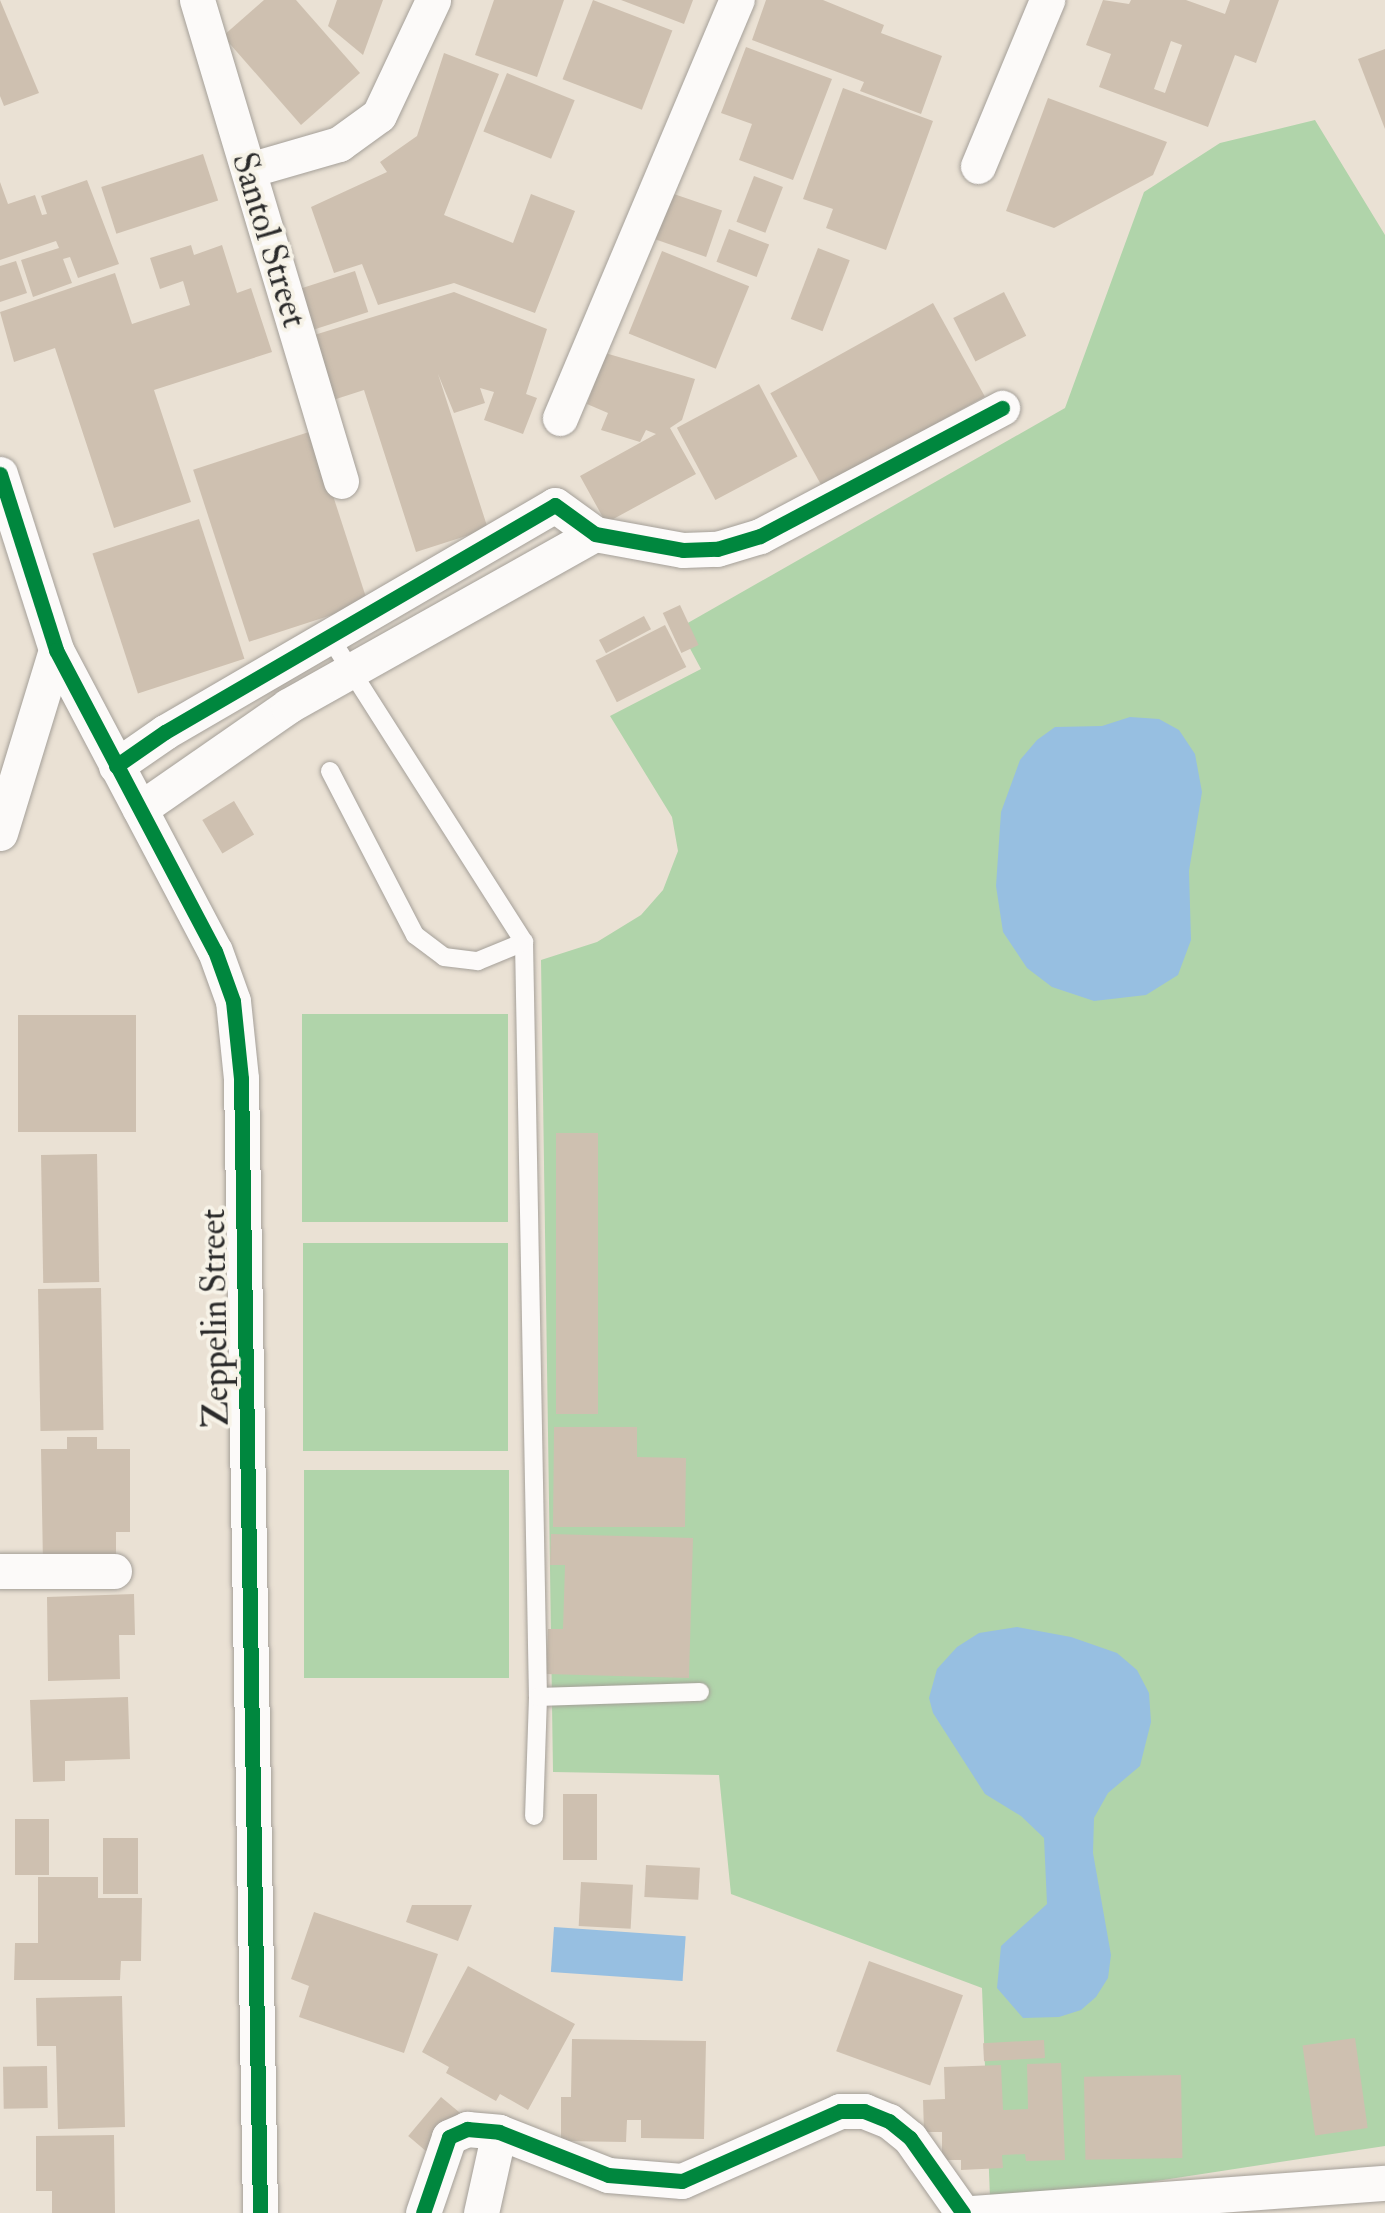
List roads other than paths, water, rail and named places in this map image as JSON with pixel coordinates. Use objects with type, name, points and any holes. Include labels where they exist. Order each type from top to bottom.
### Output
[{"type":"street","name":"Santol Street","points":[[197,0],[341,481]]},
{"type":"street","points":[[248,170],[339,144],[371,122],[378,115],[434,0]]},
{"type":"street","points":[[560,418],[737,0]]},
{"type":"street","points":[[978,166],[1047,0]]},
{"type":"street","points":[[116,766],[165,732],[555,505],[595,534],[683,550],[718,549],[760,536],[1002,408]]},
{"type":"street","name":"Zeppelin Street","points":[[0,474],[56,650],[215,951],[233,1001],[240,1078],[260,2213]]},
{"type":"street","points":[[140,809],[288,706],[595,534]]},
{"type":"street","points":[[0,834],[56,650]]},
{"type":"street","points":[[0,1571],[114,1571]]},
{"type":"street","points":[[423,2213],[450,2137],[468,2129],[499,2132],[608,2175],[682,2181],[840,2111],[864,2111],[889,2122],[910,2138],[963,2213]]},
{"type":"street","points":[[481,2213],[499,2132]]},
{"type":"street","points":[[973,2213],[1385,2183]]},
{"type":"lane","points":[[329,636],[524,942],[538,1697],[534,1816]]},
{"type":"lane","points":[[330,771],[415,935],[444,957],[478,961],[524,942]]},
{"type":"lane","points":[[538,1697],[700,1692]]},
{"type":"water","points":[[1130,717],[1159,719],[1179,730],[1195,754],[1202,792],[1189,871],[1191,940],[1178,975],[1146,995],[1094,1001],[1052,987],[1027,968],[1003,932],[996,886],[1001,812],[1020,760],[1037,740],[1055,727],[1102,726]]},
{"type":"water","points":[[1017,1627],[1071,1637],[1117,1653],[1137,1670],[1149,1693],[1151,1722],[1140,1766],[1108,1793],[1094,1818],[1093,1853],[1111,1955],[1108,1978],[1096,1997],[1081,2010],[1059,2017],[1023,2018],[997,1988],[1001,1946],[1047,1904],[1044,1838],[1021,1816],[985,1794],[933,1713],[929,1698],[937,1669],[957,1647],[979,1633]]},
{"type":"water","points":[[554,1927],[686,1936],[683,1981],[551,1972]]}]
